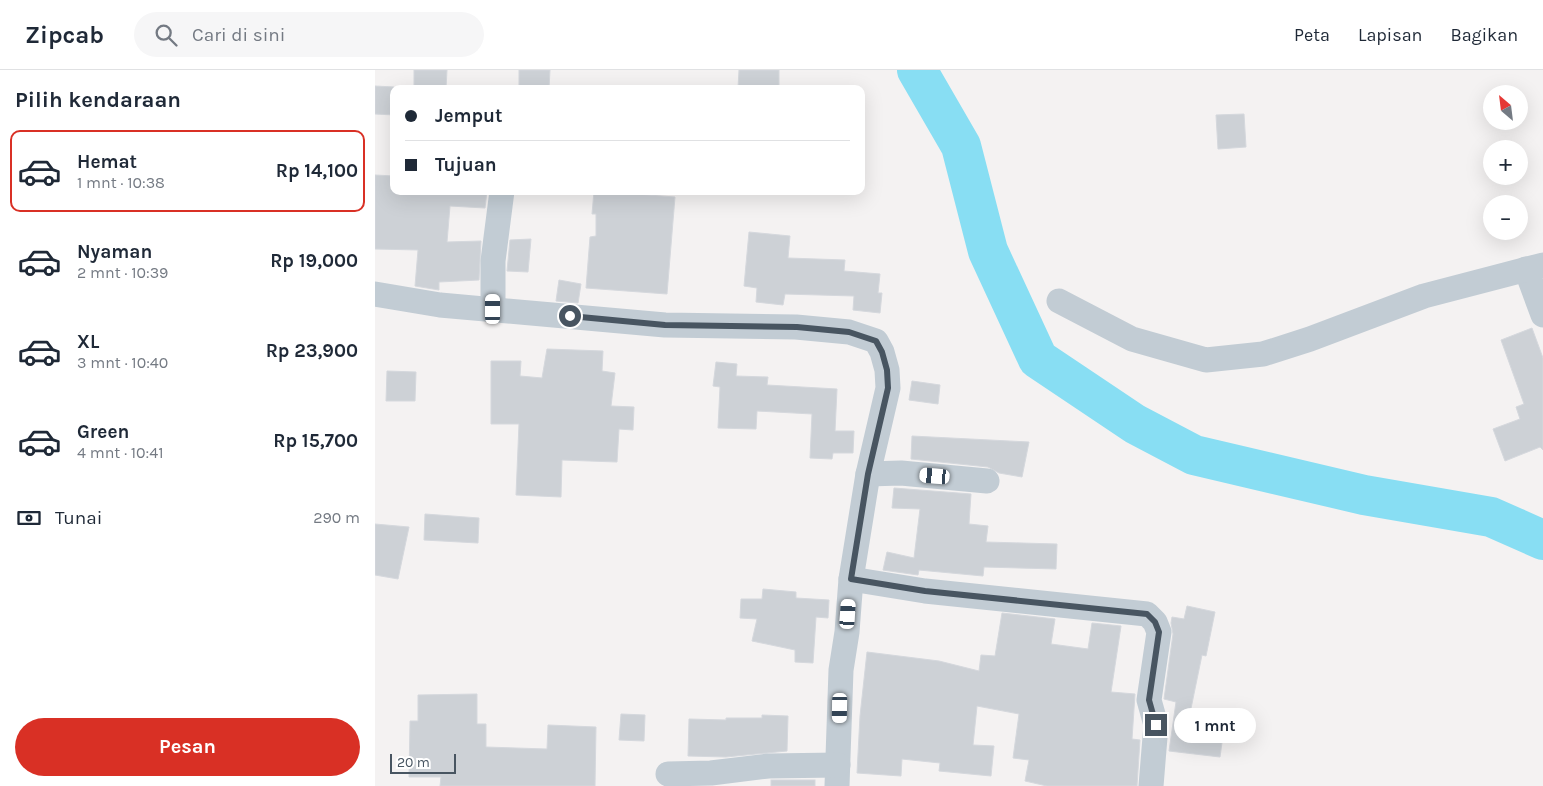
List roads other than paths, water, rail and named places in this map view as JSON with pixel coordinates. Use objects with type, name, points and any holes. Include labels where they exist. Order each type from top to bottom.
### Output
[{"type":"street","points":[[493,309],[493,261],[501,195]]},
{"type":"street","points":[[1059,301],[1132,338],[1206,360],[1263,354],[1424,296],[1535,267],[1543,315]]},
{"type":"street","points":[[375,294],[440,305],[665,325],[797,327],[840,331],[876,341],[882,352],[887,370],[888,388],[868,474],[851,579],[847,632],[841,670],[838,776],[768,766],[711,773],[668,774]]},
{"type":"street","points":[[868,474],[901,473],[987,481]]},
{"type":"street","points":[[851,579],[925,591],[1147,614],[1155,622],[1159,632],[1149,700],[1156,725],[1151,786]]},
{"type":"waterway","points":[[917,70],[961,146],[988,251],[1038,359],[1135,424],[1194,455],[1364,495],[1491,517],[1543,540]]}]
